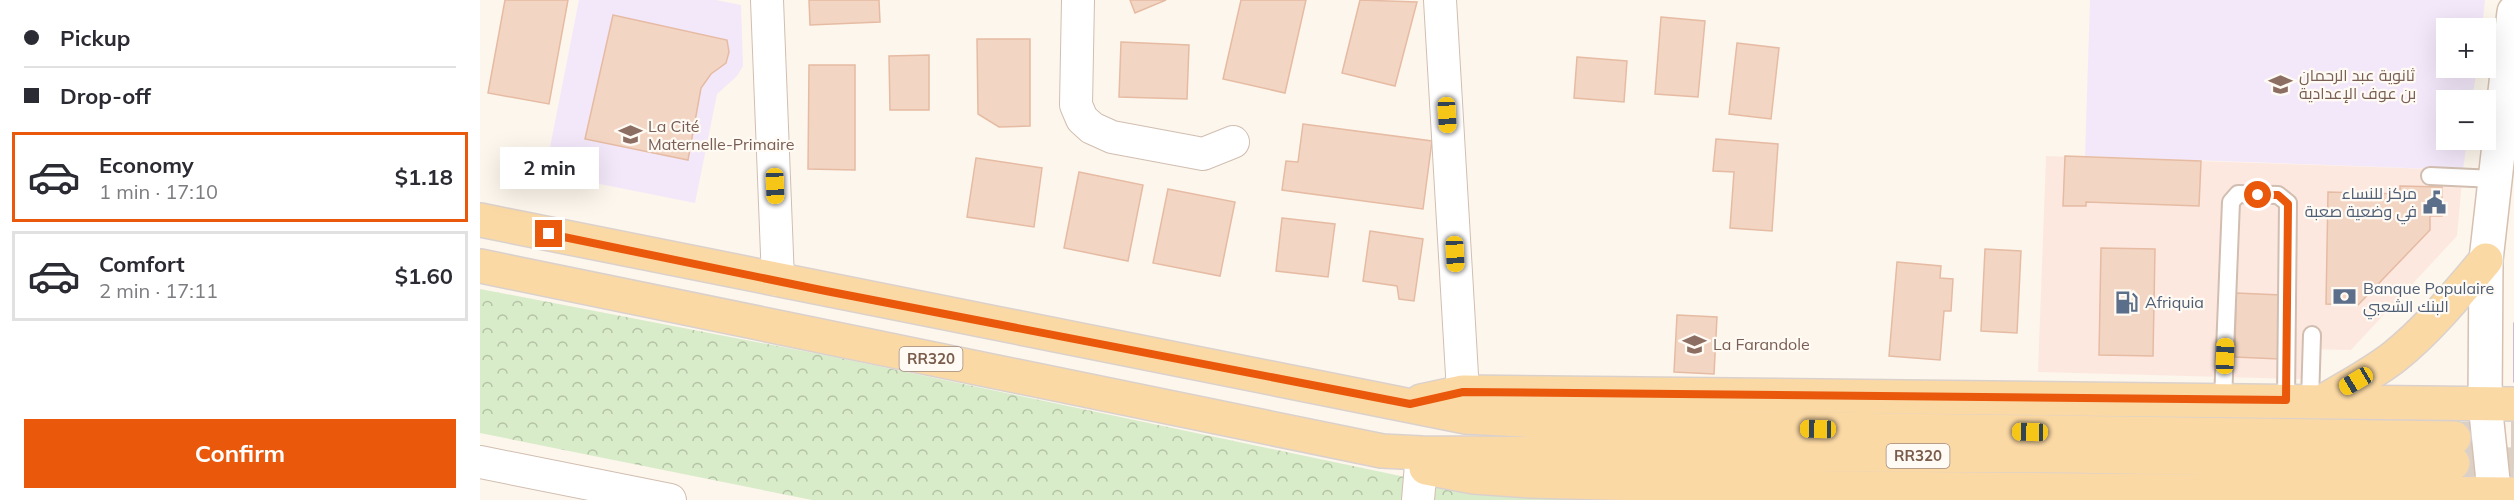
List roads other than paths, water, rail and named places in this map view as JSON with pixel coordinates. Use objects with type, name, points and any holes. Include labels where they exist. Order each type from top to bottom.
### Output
[{"type":"main road","points":[[2501,496],[2499,403],[2486,260],[2514,12]]},
{"type":"main road","name":"RR320","points":[[480,220],[1466,417],[1629,426],[2454,450],[2068,456],[1421,460]]},
{"type":"main road","points":[[2307,401],[2372,372],[2414,339],[2442,312],[2486,260]]},
{"type":"main road","name":"RR320","points":[[480,266],[1382,451],[1421,460],[1474,477],[1530,481],[2104,496],[2501,496]]},
{"type":"main road","name":"RR320","points":[[1410,404],[1463,392],[2499,403]]},
{"type":"street","points":[[767,0],[778,280]]},
{"type":"street","points":[[1078,0],[1076,105],[1082,119],[1092,128],[1112,137],[1203,154],[1233,142]]},
{"type":"street","points":[[1440,0],[1463,392]]},
{"type":"street","points":[[1418,500],[1421,460]]},
{"type":"street","points":[[480,462],[609,494],[670,500]]},
{"type":"lane","points":[[2430,176],[2495,178]]},
{"type":"lane","points":[[2223,400],[2231,202],[2238,194],[2278,195],[2288,204],[2307,401]]},
{"type":"lane","points":[[2307,401],[2312,335]]},
{"type":"tunnel","points":[[2462,438],[2514,438]]},
{"type":"tunnel","points":[[2453,463],[2514,464]]},
{"type":"tram line","points":[[2514,323],[2514,382]]},
{"type":"place","name":"ثانوية عبد الرحمان بن عوف الإعدادية","points":[[2281,84]]},
{"type":"place","name":"La Cité Maternelle-Primaire","points":[[630,135]]},
{"type":"place","name":"مركز للنساء في وضعية صعبة","points":[[2435,202]]},
{"type":"place","name":"Banque Populaire البنك الشعبي","points":[[2345,297]]},
{"type":"place","name":"Afriquia","points":[[2127,302]]},
{"type":"place","name":"La Farandole","points":[[1695,344]]}]
